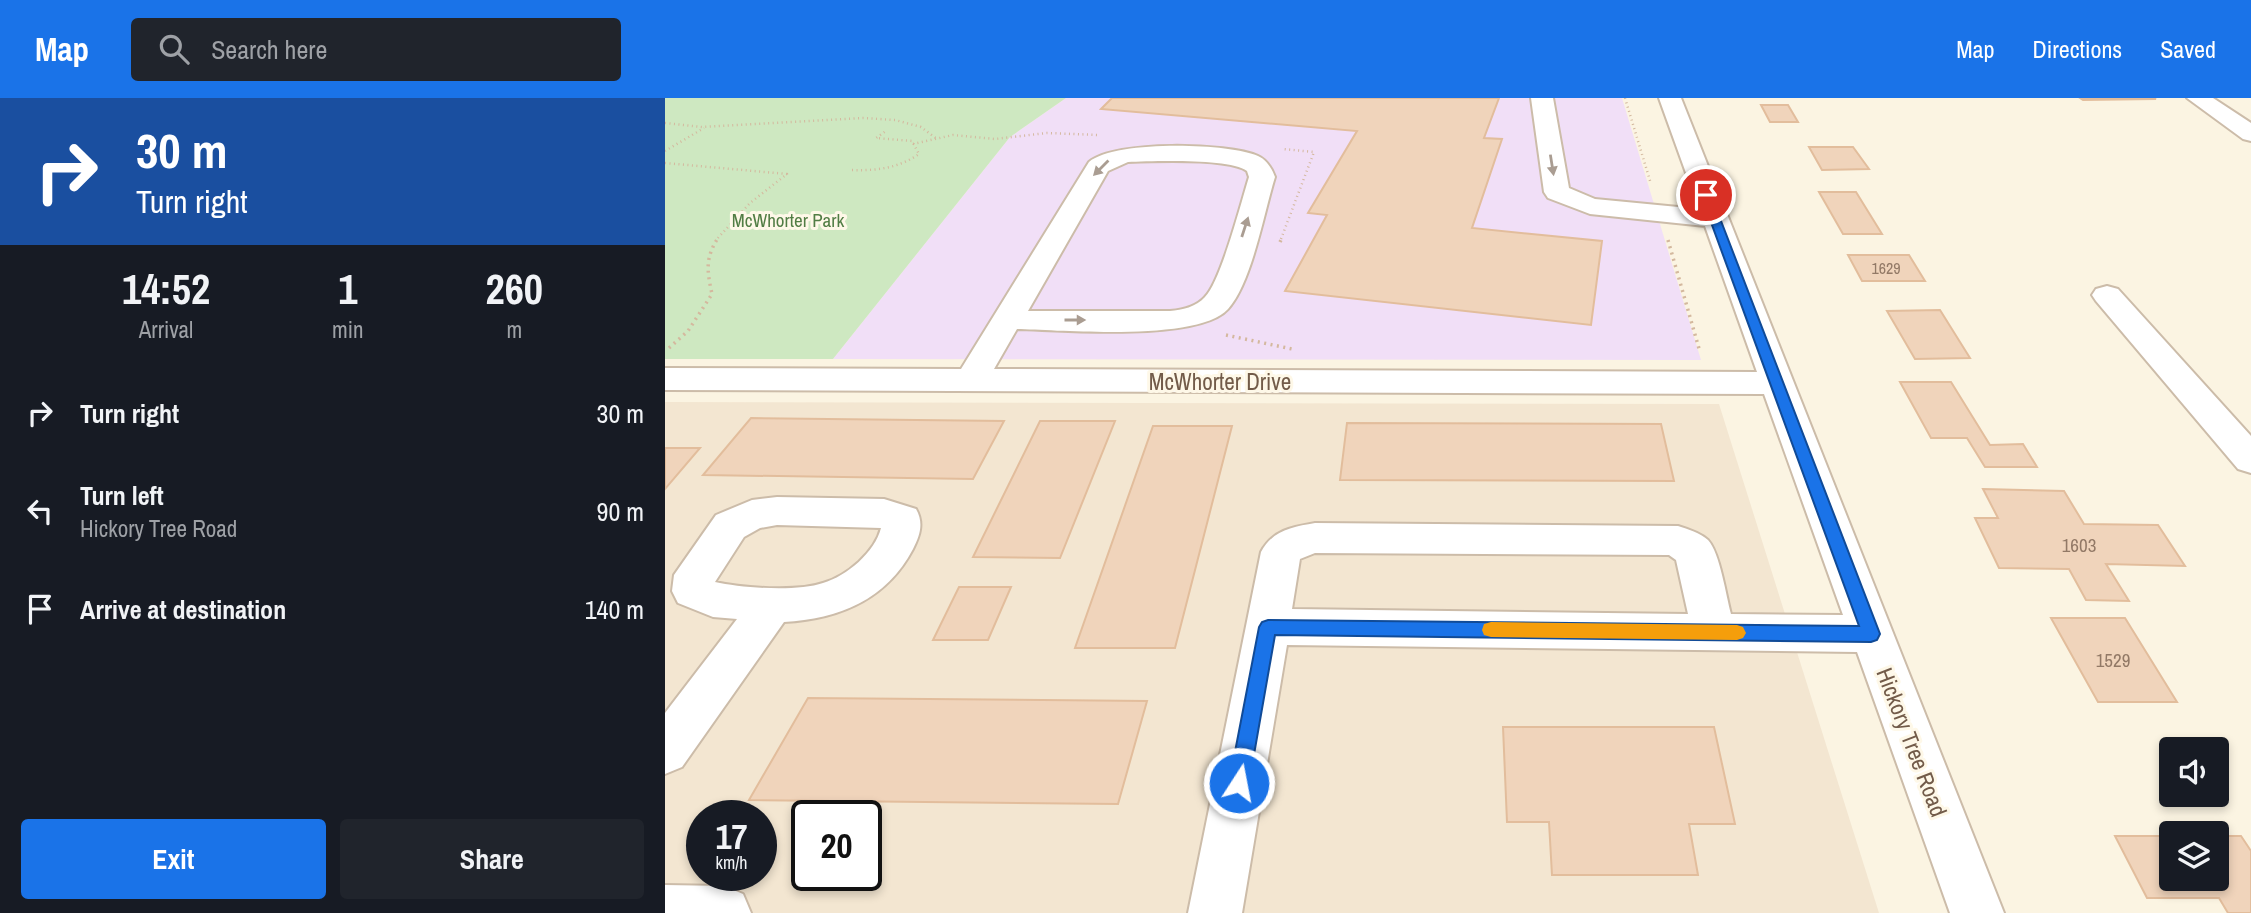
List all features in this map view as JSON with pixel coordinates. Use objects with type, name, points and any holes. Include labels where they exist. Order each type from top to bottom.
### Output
[{"type":"street","points":[[1542,98],[1557,192],[1590,206],[1715,219]]},
{"type":"street","name":"Hickory Tree Road","points":[[1670,98],[1977,913]]},
{"type":"street","points":[[2198,98],[2251,134]]},
{"type":"street","points":[[971,380],[1007,320],[1102,163],[1135,154],[1236,158],[1256,165],[1261,170],[1262,177],[1223,295],[1206,311],[1177,320],[1162,321],[1007,320]]},
{"type":"street","points":[[2107,295],[2251,460]]},
{"type":"street","name":"McWhorter Drive","points":[[665,379],[1776,383]]},
{"type":"street","points":[[1215,913],[1281,552],[1294,542],[1315,538],[1678,541],[1694,552],[1714,632]]},
{"type":"street","points":[[665,751],[772,605]]},
{"type":"street","points":[[1268,627],[1871,634]]},
{"type":"street","points":[[665,912],[724,913]]},
{"type":"path","points":[[1625,98],[1703,363]]},
{"type":"path","points":[[667,123],[704,127],[811,119],[894,121],[915,123],[931,130],[937,139]]},
{"type":"path","points":[[665,151],[704,127]]},
{"type":"path","points":[[852,170],[871,172],[910,162],[919,154],[912,141],[876,138],[886,131]]},
{"type":"path","points":[[913,144],[965,135],[1019,138],[1047,133],[1107,135]]},
{"type":"path","points":[[1272,148],[1314,152],[1280,243]]},
{"type":"path","points":[[665,163],[787,174],[756,196],[720,235],[706,267],[712,294],[674,345],[665,350]]},
{"type":"path","points":[[1215,333],[1278,345],[1296,351],[1294,358]]},
{"type":"shaded area","points":[[1066,98],[1622,98],[1701,360],[833,359],[1010,137]]},
{"type":"shaded area","points":[[665,402],[1719,404],[1879,913],[665,913]]},
{"type":"green space","name":"McWhorter Park","points":[[665,98],[1066,98],[1010,137],[833,359],[665,359]]},
{"type":"building","points":[[1112,98],[1499,98],[1484,138],[1502,139],[1472,228],[1602,241],[1591,325],[1285,291],[1327,215],[1308,213],[1357,131],[1101,109]]},
{"type":"building","points":[[2080,98],[2154,98],[2156,99],[2083,100]]},
{"type":"building","points":[[1761,105],[1788,105],[1798,122],[1770,122]]},
{"type":"building","points":[[1809,147],[1853,147],[1869,169],[1822,170]]},
{"type":"building","points":[[1819,192],[1856,192],[1882,234],[1843,234]]},
{"type":"building","points":[[1848,255],[1909,255],[1925,281],[1862,281]]},
{"type":"building","points":[[1940,310],[1970,358],[1915,359],[1887,311]]},
{"type":"building","points":[[1900,382],[1951,382],[1990,445],[2023,444],[2037,467],[1985,467],[1967,438],[1931,438]]},
{"type":"building","points":[[751,418],[1004,421],[973,479],[703,475]]},
{"type":"building","points":[[1040,421],[1115,421],[1060,558],[973,557]]},
{"type":"building","points":[[1347,423],[1661,424],[1674,481],[1340,480]]},
{"type":"building","points":[[1153,426],[1232,426],[1175,648],[1075,648]]},
{"type":"building","points":[[665,448],[700,448],[665,489]]},
{"type":"building","points":[[1983,489],[2064,491],[2084,524],[2158,525],[2185,566],[2106,564],[2129,601],[2086,600],[2069,569],[1999,568],[1975,518],[1998,518]]},
{"type":"building","points":[[959,587],[1011,587],[988,640],[933,640]]},
{"type":"building","points":[[2051,618],[2125,618],[2177,702],[2098,702]]},
{"type":"building","points":[[808,698],[1147,701],[1118,804],[749,800]]},
{"type":"building","points":[[1503,727],[1714,727],[1735,824],[1689,824],[1698,875],[1552,875],[1549,822],[1507,822]]},
{"type":"building","points":[[2115,836],[2159,836],[2159,891],[2229,891],[2229,836],[2241,836],[2251,851],[2251,913],[2228,913],[2219,898],[2147,898]]},
{"type":"slow traffic","points":[[1491,630],[1737,633]]},
{"type":"route","points":[[1239,783],[1268,627],[1871,634],[1706,195]]}]
